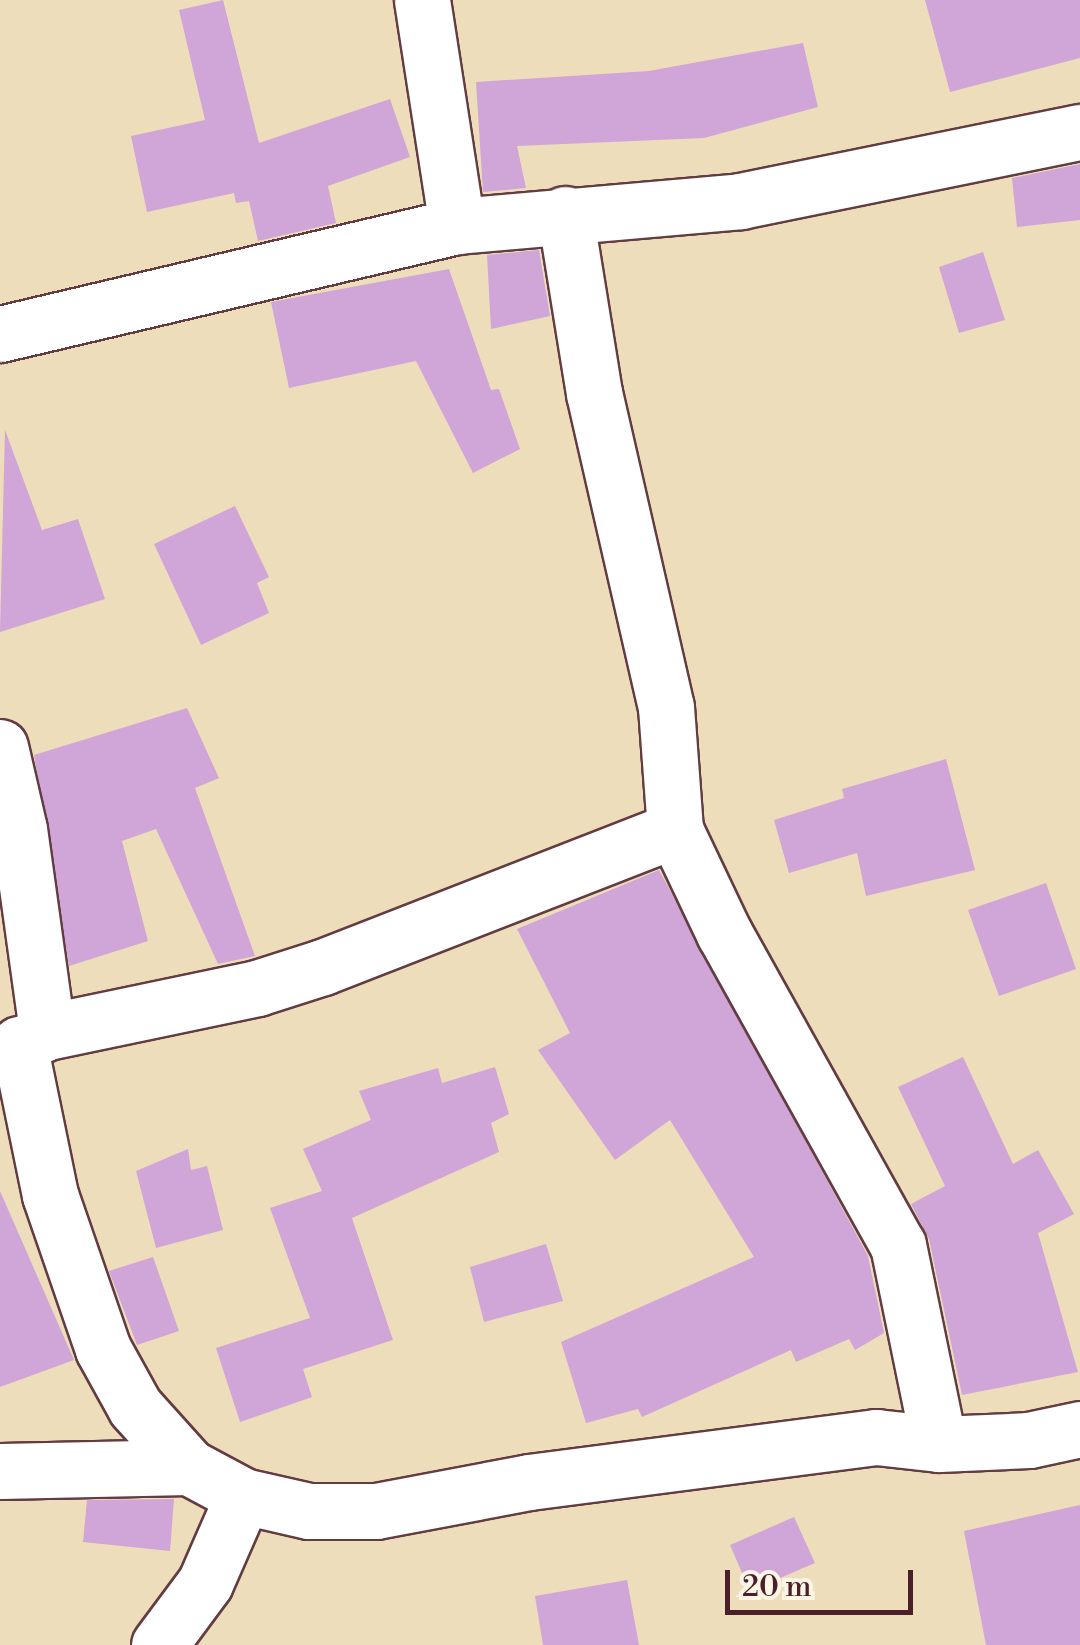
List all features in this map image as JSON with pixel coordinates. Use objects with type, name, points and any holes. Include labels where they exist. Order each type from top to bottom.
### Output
[{"type":"street","points":[[422,0],[457,226]]},
{"type":"street","points":[[0,334],[457,226],[756,199],[1080,132]]},
{"type":"street","points":[[565,214],[594,393],[666,707],[674,830],[732,948],[898,1245],[939,1444]]},
{"type":"street","points":[[0,748],[19,829],[22,1044],[50,1195],[103,1349],[135,1406],[189,1467],[243,1496],[309,1511],[376,1511],[676,1461],[876,1437],[939,1444],[1029,1440],[1080,1429]]},
{"type":"street","points":[[22,1044],[307,972],[674,830]]},
{"type":"street","points":[[0,1471],[189,1467]]},
{"type":"street","points":[[158,1645],[204,1582],[243,1496]]},
{"type":"building","points":[[223,0],[259,143],[390,99],[410,157],[328,186],[336,223],[258,241],[249,201],[236,203],[234,193],[147,212],[131,136],[205,120],[179,10]]},
{"type":"building","points":[[925,0],[1080,0],[1080,58],[950,92]]},
{"type":"building","points":[[803,43],[818,107],[704,138],[517,146],[526,188],[483,192],[476,82],[649,71]]},
{"type":"building","points":[[1080,164],[1080,220],[1017,227],[1012,178]]},
{"type":"building","points":[[539,250],[550,316],[491,329],[487,255]]},
{"type":"building","points":[[983,252],[1005,320],[959,333],[939,267]]},
{"type":"building","points":[[449,269],[491,390],[499,389],[520,449],[473,473],[416,361],[289,388],[271,302]]},
{"type":"building","points":[[5,430],[42,530],[78,519],[105,599],[0,632]]},
{"type":"building","points":[[235,506],[269,577],[257,583],[269,613],[201,645],[154,544]]},
{"type":"building","points":[[187,708],[219,778],[195,788],[255,956],[218,964],[156,829],[122,841],[148,941],[69,966],[34,755]]},
{"type":"building","points":[[946,759],[975,870],[866,896],[857,853],[789,873],[774,820],[844,798],[842,789]]},
{"type":"building","points":[[659,870],[868,1256],[884,1333],[855,1350],[849,1339],[796,1362],[791,1350],[642,1417],[638,1409],[586,1423],[561,1342],[754,1257],[670,1120],[615,1160],[538,1050],[570,1033],[517,929]]},
{"type":"building","points":[[1046,883],[1076,969],[999,996],[968,910]]},
{"type":"building","points":[[963,1057],[1013,1164],[1038,1150],[1074,1214],[1038,1233],[1078,1372],[962,1395],[929,1239],[911,1204],[945,1186],[898,1087]]},
{"type":"building","points":[[495,1067],[509,1114],[491,1123],[499,1152],[352,1218],[393,1340],[303,1369],[312,1397],[240,1422],[216,1348],[310,1318],[270,1208],[322,1191],[303,1149],[371,1120],[359,1091],[438,1068],[442,1083]]},
{"type":"building","points":[[188,1149],[191,1170],[207,1166],[223,1230],[156,1248],[136,1171]]},
{"type":"building","points":[[0,1191],[74,1360],[0,1387]]},
{"type":"building","points":[[546,1244],[563,1301],[484,1322],[470,1267]]},
{"type":"building","points":[[153,1257],[179,1331],[137,1345],[109,1271]]},
{"type":"building","points":[[174,1499],[170,1551],[83,1542],[87,1500]]},
{"type":"building","points":[[1080,1505],[1080,1645],[986,1645],[964,1531]]},
{"type":"building","points":[[794,1517],[815,1563],[750,1591],[730,1545]]},
{"type":"building","points":[[627,1580],[639,1645],[543,1645],[535,1596]]}]
